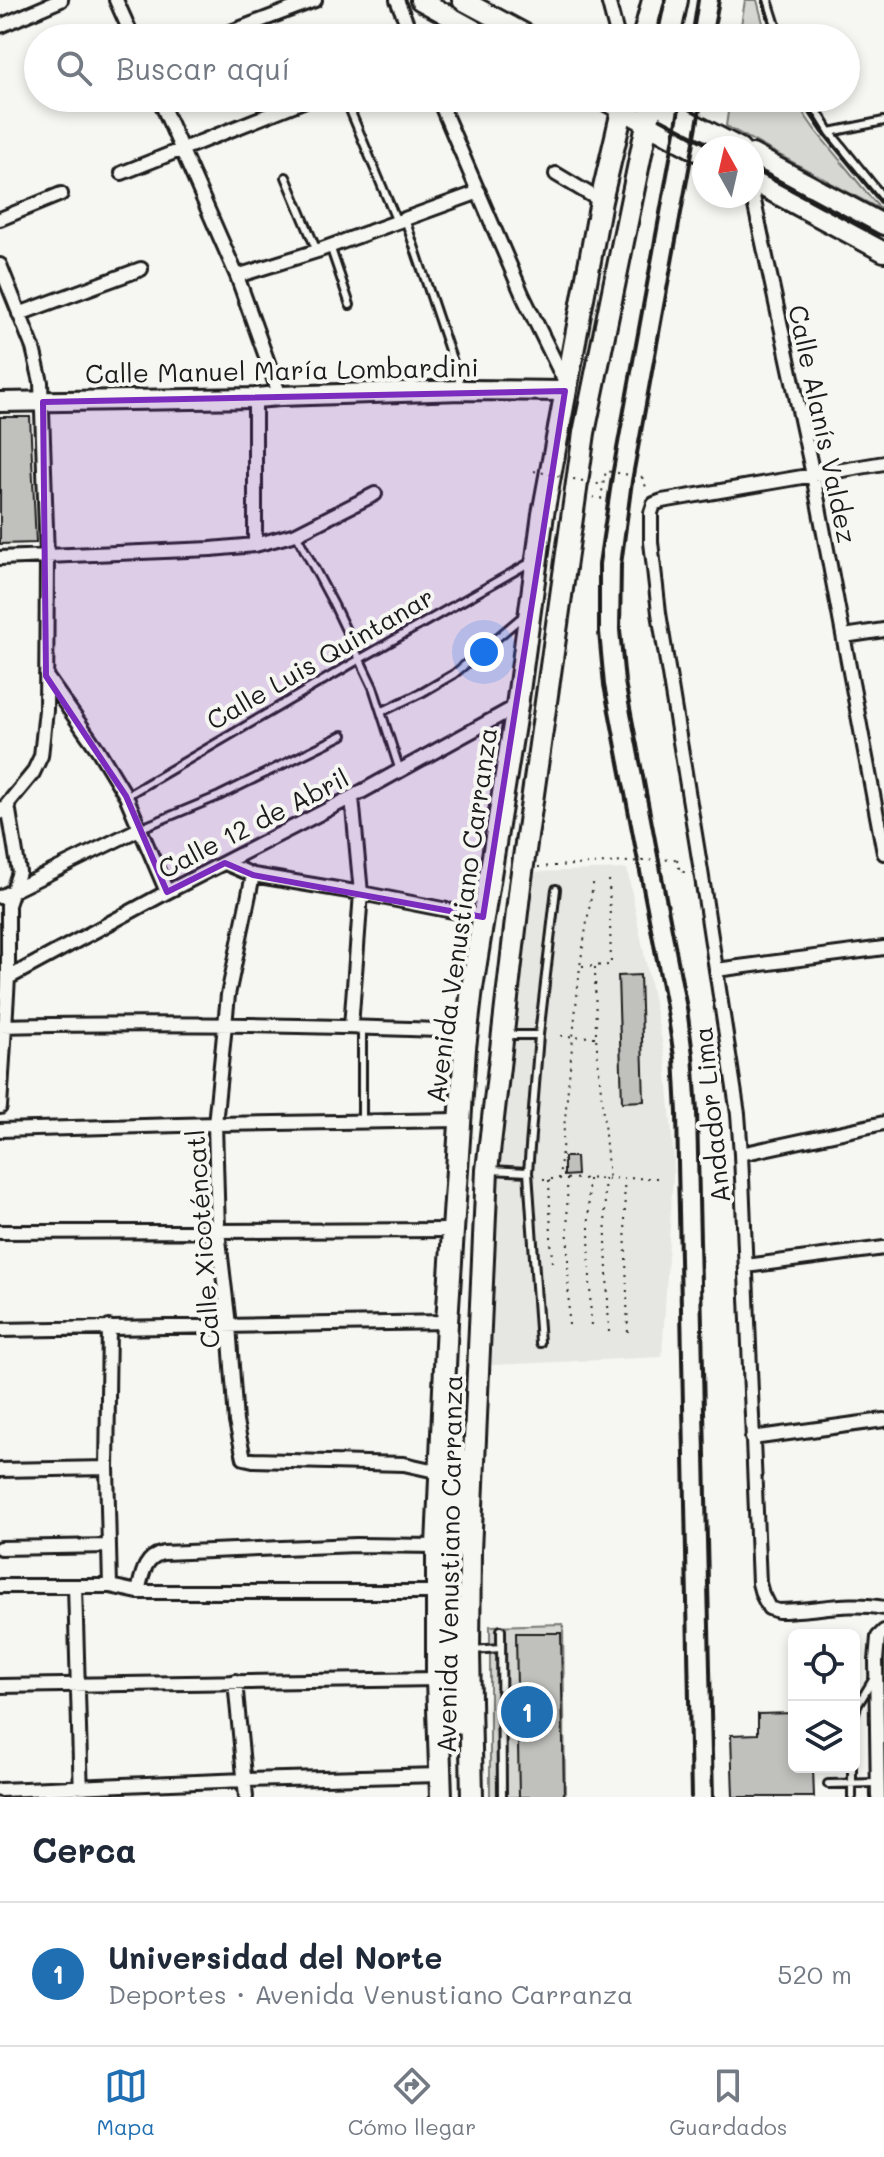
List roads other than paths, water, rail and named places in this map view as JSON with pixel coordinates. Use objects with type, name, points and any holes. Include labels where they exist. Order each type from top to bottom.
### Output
[{"type":"main road","points":[[647,24],[653,0]]},
{"type":"main road","points":[[672,24],[677,0]]},
{"type":"main road","name":"Avenida Venustiano Carranza","points":[[441,1797],[437,1546],[452,1230],[467,1031],[537,559],[601,201],[622,112]]},
{"type":"main road","name":"Avenida Venustiano Carranza","points":[[472,1797],[470,1551],[487,1170],[520,886],[584,433],[649,112]]},
{"type":"main road","points":[[442,1410],[451,1431],[455,1455],[453,1530],[459,1544],[470,1551]]},
{"type":"main road","points":[[437,1592],[447,1602],[458,1711],[471,1742]]},
{"type":"street","points":[[0,26],[61,0]]},
{"type":"street","points":[[116,0],[127,24]]},
{"type":"street","points":[[252,24],[315,0]]},
{"type":"street","points":[[397,0],[407,24]]},
{"type":"street","points":[[420,0],[464,24]]},
{"type":"street","points":[[462,0],[507,24]]},
{"type":"street","points":[[608,0],[614,24]]},
{"type":"street","points":[[165,112],[237,276],[280,396]]},
{"type":"street","points":[[122,173],[277,112]]},
{"type":"street","points":[[444,112],[566,388]]},
{"type":"street","points":[[633,112],[647,124],[692,148]]},
{"type":"street","points":[[675,112],[718,136]]},
{"type":"street","points":[[764,160],[884,225]]},
{"type":"street","points":[[556,174],[601,201]]},
{"type":"street","points":[[764,188],[883,256]]},
{"type":"street","points":[[237,276],[479,192]]},
{"type":"street","points":[[0,219],[61,194]]},
{"type":"street","name":"Calle Alanís Valdez","points":[[755,208],[878,786],[884,853]]},
{"type":"street","points":[[19,314],[141,269]]},
{"type":"street","points":[[0,1107],[2,1026],[8,978],[8,905],[19,872],[4,809],[33,773],[41,756],[45,734],[47,557],[43,402],[35,357],[1,270]]},
{"type":"street","name":"Calle Manuel María Lombardini","points":[[0,402],[566,388]]},
{"type":"street","points":[[255,398],[255,545]]},
{"type":"street","points":[[813,475],[884,463]]},
{"type":"street","name":"Andador Lima","points":[[813,475],[654,504],[651,542],[659,613],[738,1114],[759,1583],[769,1608],[790,1611],[847,1604],[884,1608]]},
{"type":"street","points":[[0,558],[255,545],[296,534],[375,494]]},
{"type":"street","points":[[844,636],[884,630]]},
{"type":"street","points":[[46,676],[126,796],[167,892]]},
{"type":"street","name":"Calle 12 de Abril","points":[[8,978],[352,797],[517,706]]},
{"type":"street","points":[[352,797],[361,893],[356,1027]]},
{"type":"street","points":[[0,897],[139,829]]},
{"type":"street","points":[[225,863],[253,875],[483,917]]},
{"type":"street","name":"Calle Xicoténcatl","points":[[253,875],[228,995],[215,1124],[218,1231],[236,1422],[244,1458],[404,1464],[440,1472]]},
{"type":"street","points":[[716,970],[884,948]]},
{"type":"street","points":[[2,1026],[226,1025],[467,1031]]},
{"type":"street","points":[[0,1130],[459,1120]]},
{"type":"street","points":[[741,1154],[884,1123]]},
{"type":"street","points":[[0,1232],[452,1230]]},
{"type":"street","points":[[746,1266],[884,1248]]},
{"type":"street","points":[[0,1330],[447,1322]]},
{"type":"street","points":[[109,1327],[107,1468],[110,1586]]},
{"type":"street","points":[[752,1438],[884,1420]]},
{"type":"street","points":[[0,1470],[107,1468]]},
{"type":"street","points":[[138,1592],[147,1562],[163,1553],[342,1545],[437,1546]]},
{"type":"street","points":[[0,1548],[109,1546]]},
{"type":"street","points":[[0,1586],[110,1586],[138,1592],[437,1592]]},
{"type":"street","points":[[75,1586],[81,1791]]},
{"type":"street","points":[[878,1790],[876,1675],[880,1659],[878,1637],[884,1631]]},
{"type":"street","points":[[0,1686],[437,1679]]},
{"type":"street","points":[[235,1681],[246,1797]]},
{"type":"street","points":[[0,1790],[81,1791],[245,1780],[440,1775]]},
{"type":"lane","points":[[768,0],[776,24]]},
{"type":"lane","points":[[351,112],[401,220],[462,390]]},
{"type":"lane","points":[[818,112],[884,199]]},
{"type":"lane","points":[[830,132],[884,121]]},
{"type":"lane","points":[[286,177],[350,305]]},
{"type":"lane","points":[[296,534],[373,687],[400,771]]},
{"type":"lane","name":"Calle Luis Quintanar","points":[[126,796],[537,559]]},
{"type":"lane","points":[[381,712],[454,674],[529,612]]},
{"type":"lane","points":[[139,829],[219,796],[343,735]]},
{"type":"lane","points":[[540,1343],[528,1172],[539,1035],[556,889]]},
{"type":"lane","points":[[356,1027],[362,1121]]},
{"type":"lane","points":[[502,1035],[539,1035]]},
{"type":"lane","points":[[487,1170],[528,1172]]},
{"type":"lane","points":[[501,1630],[502,1797]]},
{"type":"lane","points":[[469,1651],[501,1648]]},
{"type":"lane","points":[[860,1701],[876,1675]]},
{"type":"lane","points":[[852,1773],[852,1797]]},
{"type":"lane","points":[[828,1784],[852,1783],[878,1790]]},
{"type":"railway","points":[[694,24],[698,0]]},
{"type":"railway","points":[[715,24],[719,0]]},
{"type":"railway","points":[[763,0],[770,24]]},
{"type":"railway","points":[[678,112],[612,476],[599,564],[599,632],[604,685],[674,1057],[691,1797]]},
{"type":"railway","points":[[699,112],[632,481],[621,565],[620,630],[625,682],[687,1008],[693,1055],[697,1112],[713,1797]]},
{"type":"railway","points":[[809,112],[884,206]]},
{"type":"place","name":"Universidad del Norte","points":[[527,1712]]}]
